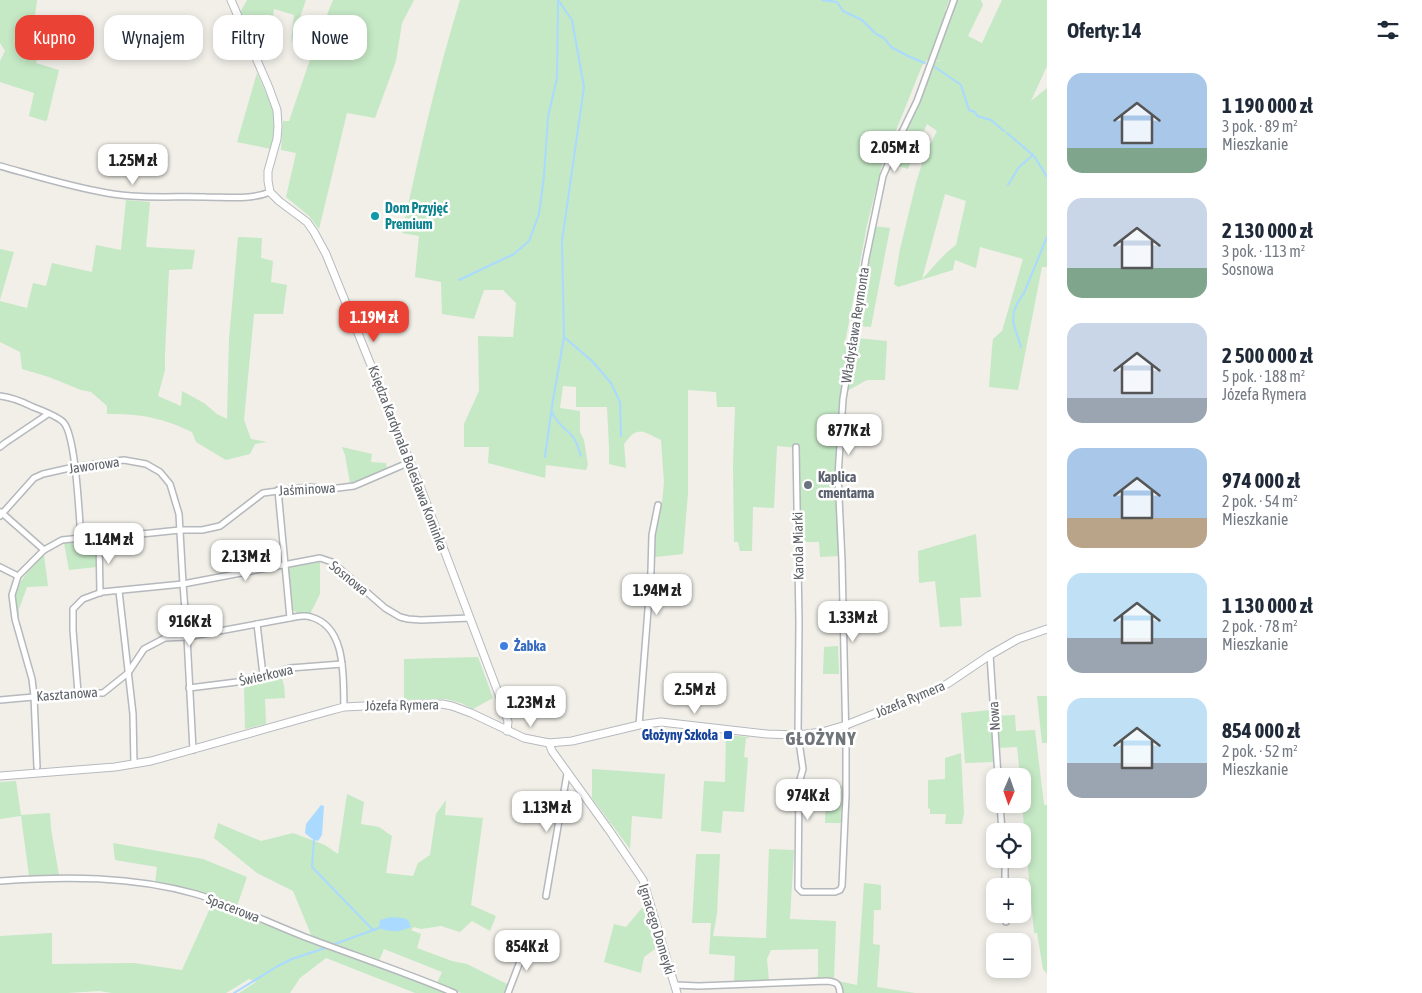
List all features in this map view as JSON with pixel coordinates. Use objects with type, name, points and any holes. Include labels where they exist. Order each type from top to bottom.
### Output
[{"type":"street","points":[[0,166],[55,182],[108,194],[130,196],[243,197],[263,195],[270,192],[268,170],[277,139],[277,110],[231,0]]},
{"type":"street","name":"Władysława Reymonta","points":[[798,735],[803,769],[798,784],[798,888],[802,892],[835,892],[840,890],[842,886],[846,795],[842,552],[838,476],[843,399],[866,258],[883,176],[917,101],[954,0]]},
{"type":"street","name":"Księdza Kardynała Bolesława Kominka","points":[[270,192],[307,222],[320,242],[410,462],[470,618],[504,708],[508,722],[507,731]]},
{"type":"street","points":[[0,396],[26,404],[64,422],[71,438],[81,538]]},
{"type":"street","points":[[0,447],[48,414]]},
{"type":"street","name":"Karola Miarki","points":[[796,447],[799,622],[798,735]]},
{"type":"street","name":"Jaworowa","points":[[1,514],[34,478],[74,467],[124,460],[146,464],[160,472],[170,484],[179,514],[193,750]]},
{"type":"street","name":"Jaśminowa","points":[[18,576],[44,550],[62,540],[180,530],[202,530],[220,526],[262,493],[308,487],[330,489],[354,486],[410,462]]},
{"type":"street","points":[[278,490],[290,618]]},
{"type":"street","points":[[639,725],[652,535],[658,505]]},
{"type":"street","points":[[1,514],[44,550]]},
{"type":"street","points":[[99,538],[100,592]]},
{"type":"street","name":"Sosnowa","points":[[78,693],[73,610],[83,599],[100,592],[183,584],[320,558],[332,562],[385,608],[400,617],[421,620],[470,618]]},
{"type":"street","points":[[0,567],[18,576],[12,595],[14,615],[32,679],[37,767]]},
{"type":"street","points":[[119,591],[133,714],[134,764]]},
{"type":"street","name":"Kasztanowa","points":[[0,700],[78,693],[103,693],[128,672],[144,649],[165,638],[187,637],[309,616],[321,621],[338,643],[342,664],[344,708]]},
{"type":"street","points":[[257,624],[263,675]]},
{"type":"street","name":"Józefa Rymera","points":[[0,776],[134,764],[193,750],[329,711],[384,705],[442,704],[452,706],[524,738],[549,743],[572,741],[639,725],[661,722],[766,734],[798,735],[822,732],[884,711],[947,684],[1018,639],[1047,629]]},
{"type":"street","name":"Nowa","points":[[990,655],[997,768]]},
{"type":"street","name":"Świerkowa","points":[[190,688],[245,681],[290,668],[342,664]]},
{"type":"street","points":[[496,726],[504,708]]},
{"type":"street","name":"Ignacego Domeyki","points":[[549,743],[552,752],[567,774],[609,830],[643,880],[676,989]]},
{"type":"street","points":[[546,896],[567,774]]},
{"type":"street","name":"Spacerowa","points":[[0,880],[97,879],[133,881],[175,889],[221,903],[454,993]]},
{"type":"street","points":[[508,993],[527,943]]},
{"type":"street","points":[[676,989],[699,986],[827,980],[836,982],[840,986],[840,993]]},
{"type":"green space","points":[[0,0],[37,0],[35,15],[15,15],[15,60],[37,60],[36,63],[59,70],[47,120],[29,116],[34,93],[0,82],[0,61],[5,51],[0,43]]},
{"type":"green space","points":[[247,0],[306,0],[301,15],[274,9],[273,15],[239,15]]},
{"type":"green space","points":[[333,0],[414,0],[402,23],[396,61],[375,118],[347,113],[319,229],[309,216],[286,197],[296,153],[281,150],[283,121],[289,121],[310,60],[367,60],[367,15],[327,15]]},
{"type":"green space","points":[[460,0],[949,0],[945,11],[951,10],[956,0],[981,0],[983,5],[968,36],[982,43],[1002,0],[1047,0],[1047,66],[1031,101],[1047,88],[1047,267],[1042,267],[1018,390],[989,387],[993,339],[1002,331],[1023,259],[980,247],[976,268],[955,260],[953,270],[898,287],[894,284],[900,249],[916,183],[924,157],[937,131],[927,124],[908,169],[892,164],[920,98],[931,61],[945,60],[927,60],[922,66],[882,165],[867,225],[845,343],[847,353],[839,405],[836,475],[839,556],[820,557],[819,542],[799,542],[799,448],[777,446],[774,508],[753,507],[752,551],[740,551],[738,542],[734,542],[733,464],[735,407],[717,407],[716,392],[688,390],[688,493],[683,554],[655,557],[654,532],[662,502],[664,483],[661,440],[645,432],[637,432],[624,444],[626,468],[609,464],[607,407],[576,407],[576,387],[563,386],[560,408],[580,411],[580,432],[584,440],[588,465],[586,470],[546,465],[545,478],[488,463],[489,447],[464,447],[464,424],[479,391],[478,336],[513,337],[516,303],[503,290],[484,290],[474,319],[442,314],[441,282],[415,277],[419,236],[402,233],[428,116]],"holes":[[[945,194],[966,201],[956,245],[922,279]]]},
{"type":"green space","points":[[257,73],[272,106],[276,128],[271,149],[237,142]]},
{"type":"green space","points":[[126,200],[150,202],[146,247],[195,250],[192,269],[169,270],[165,370],[158,396],[181,406],[182,391],[227,419],[229,339],[238,237],[262,238],[261,258],[273,261],[271,282],[287,285],[283,314],[254,314],[244,420],[251,439],[267,442],[255,444],[250,454],[226,460],[196,442],[192,432],[171,423],[129,414],[107,414],[107,406],[91,392],[22,369],[20,352],[0,342],[0,301],[27,308],[33,283],[46,286],[52,263],[92,272],[96,245],[121,250]]},
{"type":"green space","points":[[874,226],[890,228],[871,327],[856,326]]},
{"type":"green space","points":[[0,249],[14,252],[0,300]]},
{"type":"green space","points":[[856,338],[887,341],[885,380],[867,380],[847,391]]},
{"type":"green space","points":[[342,447],[372,454],[371,462],[386,463],[387,469],[350,483]]},
{"type":"green space","points":[[976,534],[981,597],[960,598],[962,626],[940,627],[935,581],[919,583],[918,551]]},
{"type":"green space","points":[[96,540],[97,567],[69,570],[64,543]]},
{"type":"green space","points":[[44,555],[48,586],[27,587],[19,609],[19,627],[16,595],[20,583]]},
{"type":"green space","points":[[320,562],[320,594],[310,614],[298,614],[292,609],[288,571],[290,567],[298,564]]},
{"type":"green space","points":[[838,646],[839,674],[823,674],[824,647]]},
{"type":"green space","points":[[478,657],[493,698],[473,709],[446,699],[404,700],[404,659]]},
{"type":"green space","points":[[281,674],[285,698],[265,699],[266,724],[245,729],[244,684]]},
{"type":"green space","points":[[1037,696],[1047,696],[1047,743],[1042,743]]},
{"type":"green space","points":[[990,710],[994,752],[993,762],[965,763],[961,713]]},
{"type":"green space","points":[[1015,715],[1016,731],[1035,730],[1044,805],[1047,805],[1047,974],[1043,969],[1037,933],[1034,933],[1031,878],[1029,878],[1028,868],[1031,868],[1031,823],[1024,823],[1023,813],[1031,813],[1031,768],[1019,768],[1017,747],[998,748],[995,716]]},
{"type":"green space","points":[[726,735],[749,737],[746,738],[744,757],[748,758],[744,812],[723,811],[721,833],[701,831],[704,781],[725,782]]},
{"type":"green space","points":[[961,753],[964,813],[962,824],[945,824],[946,814],[930,814],[930,809],[928,808],[928,780],[945,779],[945,758]]},
{"type":"green space","points":[[592,769],[665,774],[662,819],[632,816],[630,849],[592,798]]},
{"type":"green space","points":[[16,781],[21,815],[50,813],[59,875],[29,876],[21,816],[0,819],[0,782]]},
{"type":"green space","points":[[826,785],[842,786],[841,823],[825,823]]},
{"type":"green space","points":[[347,794],[364,802],[361,824],[379,827],[392,836],[386,873],[413,876],[418,863],[430,855],[436,814],[446,800],[445,815],[483,818],[471,905],[496,916],[490,931],[472,921],[460,932],[441,926],[421,929],[414,927],[411,930],[421,934],[417,948],[452,961],[467,964],[509,985],[505,993],[461,993],[437,983],[442,972],[384,949],[379,961],[312,937],[293,891],[257,873],[214,838],[218,823],[261,841],[293,833],[325,845],[338,854]]},
{"type":"green space","points":[[113,843],[203,859],[247,877],[237,906],[201,893],[155,883],[157,867],[115,860]]},
{"type":"green space","points":[[769,849],[794,850],[790,919],[836,921],[834,979],[811,978],[817,977],[818,974],[818,949],[771,950],[767,959],[769,981],[734,983],[735,956],[709,954],[711,923],[692,923],[696,854],[720,854],[717,914],[713,936],[766,938]]},
{"type":"green space","points":[[864,883],[881,885],[881,910],[874,910],[873,944],[880,945],[877,987],[915,993],[842,993],[838,981],[857,985]]},
{"type":"green space","points":[[646,903],[659,946],[644,957],[641,973],[604,962],[614,924],[626,927]]},
{"type":"green space","points":[[212,904],[448,993],[415,993],[326,958],[300,978],[290,993],[239,993],[256,982],[249,979],[226,993],[112,993],[99,991],[0,993],[0,936],[52,933],[52,964],[134,963],[182,970]]},
{"type":"water","points":[[321,805],[324,806],[322,835],[318,841],[305,833],[306,824]]},
{"type":"water","points":[[391,917],[408,920],[411,927],[395,931],[379,928],[380,920]]},
{"type":"waterway","points":[[545,457],[564,337],[562,241],[584,87],[572,20],[558,0]]},
{"type":"waterway","points":[[822,0],[837,2],[843,11],[862,20],[876,34],[884,38],[891,47],[925,63]]},
{"type":"waterway","points":[[459,280],[514,254],[529,241],[539,214],[548,117],[557,78],[558,2]]},
{"type":"waterway","points":[[935,67],[961,85],[969,110],[975,112],[977,116],[991,120],[1004,131]]},
{"type":"waterway","points":[[1007,133],[1034,156],[1047,177]]},
{"type":"waterway","points":[[1008,185],[1019,167],[1033,155]]},
{"type":"waterway","points":[[1021,347],[1013,322],[1014,311],[1024,293],[1047,237]]},
{"type":"waterway","points":[[564,337],[592,361],[611,383],[620,402],[621,436]]},
{"type":"waterway","points":[[552,412],[559,423],[574,439],[581,456]]},
{"type":"waterway","points":[[314,840],[312,867],[373,930]]},
{"type":"waterway","points":[[332,945],[379,928]]},
{"type":"waterway","points":[[234,993],[292,959],[328,947]]},
{"type":"place","name":"Dom Przyjęć Premium","points":[[375,216]]},
{"type":"place","name":"Kaplica cmentarna","points":[[808,485]]},
{"type":"place","name":"Żabka","points":[[504,646]]},
{"type":"place","name":"Głożyny Szkoła","points":[[728,735]]},
{"type":"district","name":"GŁOŻYNY","points":[[821,738]]}]
